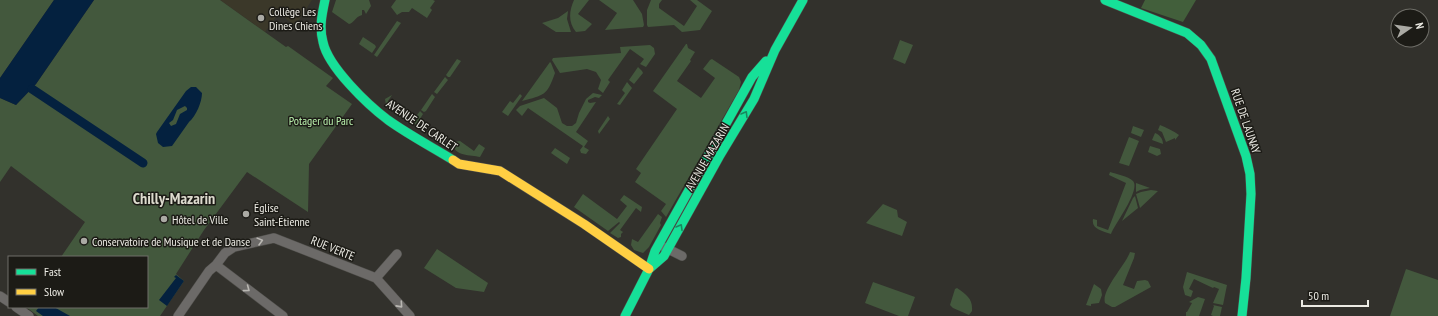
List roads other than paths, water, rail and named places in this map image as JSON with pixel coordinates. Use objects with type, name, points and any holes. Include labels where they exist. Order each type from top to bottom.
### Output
[{"type":"street","name":"AVENUE DE CARLET","points":[[325,0],[321,22],[321,33],[323,44],[329,58],[358,93],[388,120],[459,164],[500,171],[584,224],[649,269]]},
{"type":"street","name":"AVENUE MAZARIN","points":[[649,269],[664,256],[754,99],[775,50],[803,0]]},
{"type":"street","name":"RUE DE LAUNAY","points":[[1105,0],[1186,33],[1197,40],[1211,59],[1246,156],[1250,174],[1251,194],[1242,316]]},
{"type":"street","name":"AVENUE MAZARIN","points":[[625,316],[649,269],[659,245],[752,77],[775,50]]},
{"type":"street","name":"RUE VERTE","points":[[178,316],[209,271],[216,265],[225,253],[234,247],[274,238],[376,278],[410,316]]},
{"type":"street","points":[[659,245],[682,256]]},
{"type":"street","points":[[376,278],[397,254]]},
{"type":"street","points":[[216,265],[282,316]]},
{"type":"street","points":[[17,308],[29,316]]},
{"type":"water","points":[[54,0],[94,0],[36,84],[16,105],[0,98],[0,78]]},
{"type":"water","points":[[191,87],[196,87],[202,93],[198,109],[172,146],[163,147],[158,143],[156,134],[186,91]],"holes":[[[185,106],[187,110],[180,114],[176,124],[171,126],[169,123],[173,120],[177,110]]]},
{"type":"water","points":[[176,275],[184,281],[167,306],[159,300],[176,278],[174,277]]},
{"type":"water","points":[[38,308],[56,308],[70,316],[43,316],[36,311]]},
{"type":"waterway","points":[[32,89],[143,163]]},
{"type":"place","name":"Collège Les Dines Chiens","points":[[261,18]]},
{"type":"place","name":"Église Saint-Étienne","points":[[246,214]]},
{"type":"place","name":"Hôtel de Ville","points":[[164,219]]},
{"type":"place","name":"Conservatoire de Musique et de Danse","points":[[84,241]]},
{"type":"district","name":"Chilly-Mazarin","points":[[174,198]]},
{"type":"park label","name":"Potager du Parc","points":[[321,120]]}]
